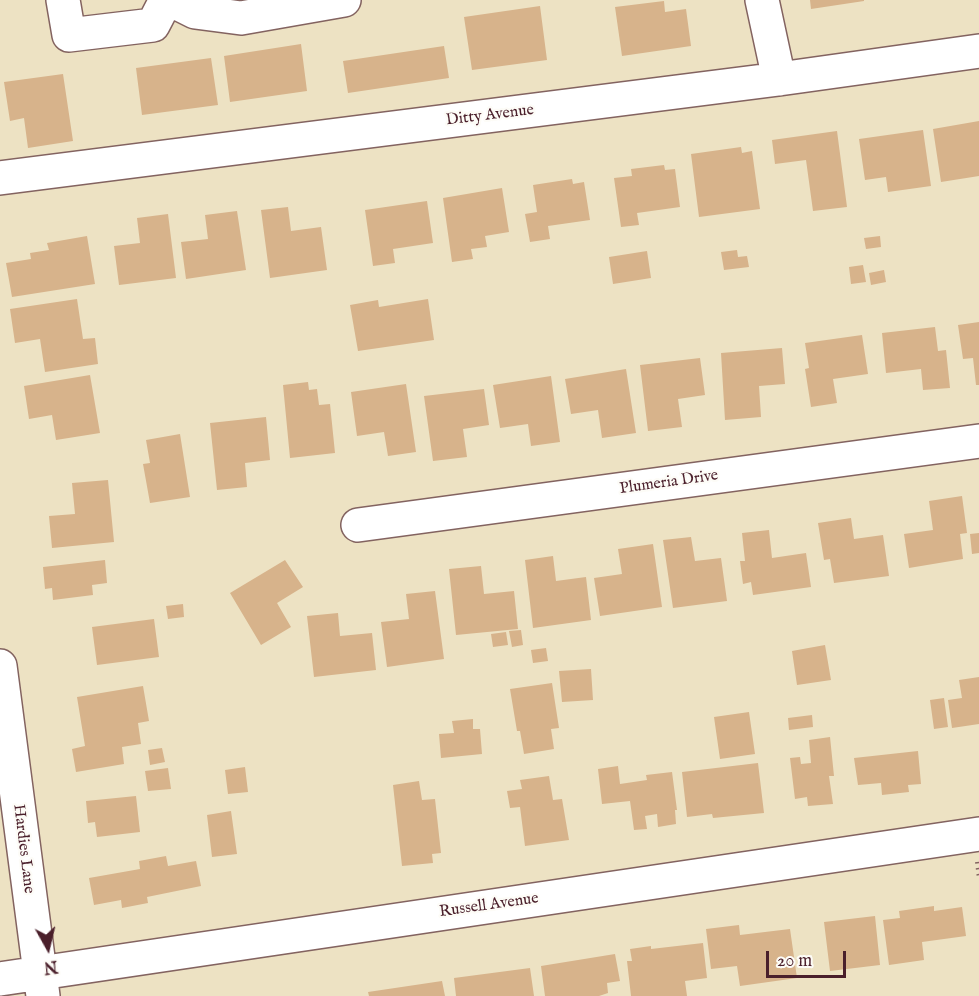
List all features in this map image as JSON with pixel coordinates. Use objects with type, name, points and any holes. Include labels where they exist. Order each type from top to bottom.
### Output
[{"type":"street","points":[[63,0],[69,35],[153,25],[165,0]]},
{"type":"street","points":[[171,0],[195,12],[241,18],[344,0]]},
{"type":"street","points":[[762,0],[779,79]]},
{"type":"street","name":"Ditty Avenue","points":[[0,178],[779,79],[979,51]]},
{"type":"street","name":"Plumeria Drive","points":[[358,525],[979,441]]},
{"type":"street","name":"Hardies Lane","points":[[0,666],[41,985]]},
{"type":"street","name":"Russell Avenue","points":[[0,979],[41,985],[979,834]]},
{"type":"building","points":[[810,0],[864,0],[864,1],[811,9]]},
{"type":"building","points":[[664,1],[665,12],[686,9],[691,46],[622,56],[615,7]]},
{"type":"building","points":[[540,6],[547,60],[472,70],[464,17]]},
{"type":"building","points":[[301,44],[307,91],[230,102],[224,56]]},
{"type":"building","points":[[444,46],[449,78],[348,93],[343,61]]},
{"type":"building","points":[[211,58],[218,105],[142,115],[136,68]]},
{"type":"building","points":[[63,74],[73,141],[28,148],[24,118],[10,121],[4,82]]},
{"type":"building","points":[[979,121],[979,176],[941,182],[933,129]]},
{"type":"building","points":[[923,130],[931,186],[888,192],[886,177],[865,180],[859,139]]},
{"type":"building","points":[[837,131],[847,207],[813,211],[806,160],[775,164],[772,140]]},
{"type":"building","points":[[741,147],[742,153],[752,151],[760,209],[699,217],[691,154]]},
{"type":"building","points":[[664,165],[665,170],[675,169],[680,207],[637,213],[639,225],[621,227],[614,178],[632,176],[631,169]]},
{"type":"building","points":[[572,179],[573,184],[584,182],[590,220],[548,226],[550,239],[530,242],[525,214],[537,212],[533,185]]},
{"type":"building","points":[[502,188],[509,232],[485,236],[487,247],[471,249],[473,259],[452,262],[443,198]]},
{"type":"building","points":[[427,201],[433,243],[393,249],[395,263],[373,266],[365,210]]},
{"type":"building","points":[[288,207],[291,231],[321,227],[327,270],[270,278],[261,210]]},
{"type":"building","points":[[237,211],[246,270],[186,279],[181,242],[208,239],[205,215]]},
{"type":"building","points":[[168,214],[176,278],[119,285],[114,246],[140,243],[137,218]]},
{"type":"building","points":[[87,236],[95,284],[12,297],[6,263],[31,259],[30,253],[49,250],[47,243]]},
{"type":"building","points":[[880,236],[881,247],[866,249],[864,238]]},
{"type":"building","points":[[737,250],[738,257],[747,256],[749,267],[724,270],[721,252]]},
{"type":"building","points":[[647,251],[651,278],[613,284],[609,257]]},
{"type":"building","points":[[863,265],[866,282],[851,284],[849,267]]},
{"type":"building","points":[[884,270],[886,282],[871,285],[869,273]]},
{"type":"building","points":[[77,299],[83,339],[95,338],[98,364],[45,372],[40,339],[15,343],[10,309]]},
{"type":"building","points":[[428,299],[434,340],[358,351],[350,305],[378,300],[379,307]]},
{"type":"building","points":[[979,322],[979,385],[976,385],[973,358],[963,359],[958,325]]},
{"type":"building","points":[[935,327],[938,351],[946,350],[950,388],[923,390],[921,369],[886,373],[882,333]]},
{"type":"building","points":[[862,335],[868,374],[833,379],[837,403],[811,407],[805,369],[809,368],[805,343]]},
{"type":"building","points":[[782,348],[785,384],[759,386],[761,417],[725,420],[721,353]]},
{"type":"building","points":[[700,358],[705,395],[678,399],[682,427],[648,431],[640,365]]},
{"type":"building","points":[[626,369],[636,433],[602,438],[598,410],[571,414],[565,379]]},
{"type":"building","points":[[90,375],[100,433],[56,440],[52,415],[29,419],[24,386]]},
{"type":"building","points":[[551,376],[560,442],[531,446],[528,424],[500,428],[493,385]]},
{"type":"building","points":[[308,382],[309,390],[317,389],[319,405],[330,404],[335,453],[290,458],[283,385]]},
{"type":"building","points":[[406,384],[416,452],[388,456],[384,432],[357,436],[351,392]]},
{"type":"building","points":[[484,389],[489,425],[463,429],[467,457],[433,461],[424,396]]},
{"type":"building","points":[[266,417],[270,460],[245,463],[247,487],[217,490],[210,423]]},
{"type":"building","points":[[180,434],[190,497],[150,503],[143,464],[150,463],[146,440]]},
{"type":"building","points":[[108,480],[114,542],[52,548],[49,516],[75,514],[72,483]]},
{"type":"building","points":[[962,496],[967,533],[960,534],[963,559],[909,568],[904,534],[933,530],[929,501]]},
{"type":"building","points":[[851,518],[854,539],[883,535],[889,576],[834,583],[830,559],[824,560],[818,523]]},
{"type":"building","points":[[769,530],[772,558],[806,553],[811,587],[753,595],[751,582],[743,584],[740,561],[745,561],[742,533]]},
{"type":"building","points":[[979,533],[979,553],[972,554],[970,534]]},
{"type":"building","points":[[691,537],[695,561],[721,558],[727,601],[673,608],[663,540]]},
{"type":"building","points":[[653,544],[662,607],[600,616],[594,578],[622,574],[618,549]]},
{"type":"building","points":[[553,556],[556,581],[586,577],[591,620],[533,628],[525,560]]},
{"type":"building","points":[[105,560],[107,583],[92,585],[93,595],[53,600],[52,588],[45,589],[43,567]]},
{"type":"building","points":[[285,560],[303,587],[277,603],[291,627],[261,645],[230,593]]},
{"type":"building","points":[[481,566],[484,594],[514,591],[518,629],[456,635],[449,569]]},
{"type":"building","points":[[435,591],[444,659],[387,667],[381,622],[409,619],[406,594]]},
{"type":"building","points":[[183,604],[184,617],[168,619],[166,606]]},
{"type":"building","points":[[338,613],[340,636],[372,633],[376,670],[314,677],[307,616]]},
{"type":"building","points":[[154,619],[159,657],[97,665],[92,627]]},
{"type":"building","points":[[521,630],[523,645],[512,647],[509,631]]},
{"type":"building","points":[[506,632],[508,645],[493,647],[491,634]]},
{"type":"building","points":[[825,645],[831,680],[797,685],[792,651]]},
{"type":"building","points":[[546,648],[548,661],[533,663],[531,650]]},
{"type":"building","points":[[591,669],[593,700],[562,702],[559,671]]},
{"type":"building","points":[[979,677],[979,724],[952,728],[948,700],[962,698],[959,680]]},
{"type":"building","points":[[552,683],[559,728],[551,729],[554,749],[524,754],[520,731],[517,731],[510,689]]},
{"type":"building","points":[[143,686],[149,721],[138,723],[141,744],[122,747],[124,764],[76,772],[72,749],[85,746],[77,697]]},
{"type":"building","points":[[944,698],[948,727],[934,729],[930,700]]},
{"type":"building","points":[[749,712],[755,754],[720,759],[714,717]]},
{"type":"building","points":[[812,715],[813,727],[789,730],[788,718]]},
{"type":"building","points":[[473,719],[473,729],[480,729],[482,754],[441,758],[439,734],[454,733],[452,721]]},
{"type":"building","points":[[830,737],[834,776],[829,776],[833,804],[808,806],[807,797],[795,799],[790,758],[800,757],[801,764],[811,763],[809,740]]},
{"type":"building","points":[[162,748],[165,762],[150,765],[148,750]]},
{"type":"building","points":[[918,751],[921,784],[908,785],[909,792],[882,795],[881,783],[858,785],[854,758]]},
{"type":"building","points":[[758,763],[764,813],[713,818],[712,814],[687,817],[682,772]]},
{"type":"building","points":[[618,766],[620,784],[647,780],[646,775],[672,772],[677,810],[675,810],[676,824],[658,827],[657,814],[645,816],[647,829],[634,830],[630,801],[602,804],[598,769]]},
{"type":"building","points":[[245,767],[248,792],[228,794],[225,770]]},
{"type":"building","points":[[168,768],[171,789],[148,791],[145,771]]},
{"type":"building","points":[[549,776],[553,800],[562,799],[569,840],[525,846],[520,807],[510,808],[507,791],[522,789],[520,780]]},
{"type":"building","points":[[419,781],[422,800],[435,799],[441,853],[432,854],[433,863],[402,866],[393,785]]},
{"type":"building","points":[[136,796],[140,832],[97,837],[95,822],[88,823],[86,801]]},
{"type":"building","points":[[231,811],[237,854],[212,857],[207,815]]},
{"type":"building","points":[[166,856],[168,866],[196,861],[201,886],[147,897],[148,903],[122,908],[121,900],[94,905],[89,878],[140,869],[139,861]]},
{"type":"building","points":[[934,906],[934,911],[962,907],[966,936],[922,942],[924,960],[889,965],[883,920],[900,918],[899,911]]},
{"type":"building","points":[[875,916],[880,965],[830,971],[824,922]]},
{"type":"building","points":[[739,925],[740,935],[790,929],[797,978],[740,986],[737,966],[711,969],[706,929]]},
{"type":"building","points":[[703,943],[707,978],[685,981],[687,996],[631,996],[627,961],[632,961],[630,949]]},
{"type":"building","points":[[615,954],[620,981],[607,983],[608,993],[599,996],[545,996],[541,966]]},
{"type":"building","points":[[530,968],[534,996],[456,996],[454,978]]},
{"type":"building","points":[[442,981],[445,996],[369,996],[368,992]]}]
